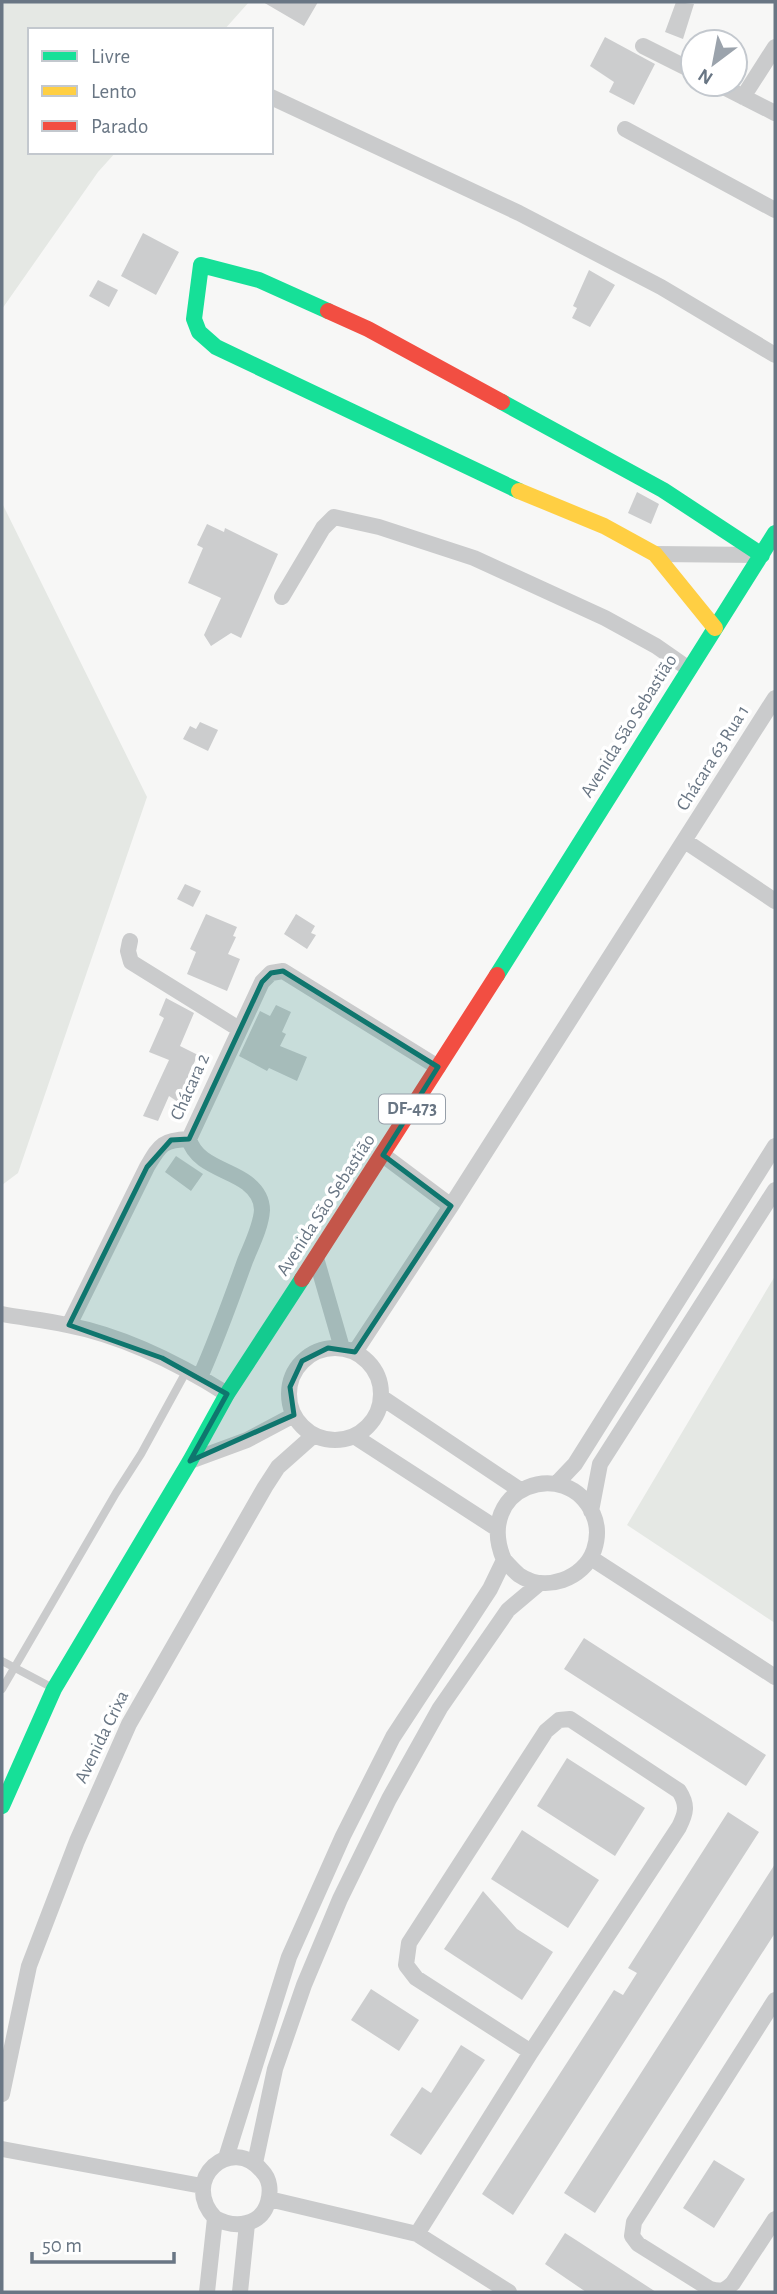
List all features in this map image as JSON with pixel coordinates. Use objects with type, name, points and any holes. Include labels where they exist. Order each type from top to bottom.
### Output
[{"type":"main road","points":[[715,628],[655,554],[604,526],[520,491],[216,347],[199,332],[194,319],[201,265],[259,280],[368,329],[663,490],[762,555]]},
{"type":"main road","name":"Avenida São Sebastião","points":[[2,1806],[54,1689],[227,1394],[383,1155],[775,533]]},
{"type":"street","points":[[643,46],[679,65]]},
{"type":"street","points":[[749,88],[775,47]]},
{"type":"street","points":[[273,98],[519,214],[661,287],[775,355]]},
{"type":"street","points":[[745,98],[775,113]]},
{"type":"street","points":[[625,129],[775,211]]},
{"type":"street","points":[[282,597],[323,528],[334,517],[379,527],[474,558],[605,618],[656,646],[689,669]]},
{"type":"street","points":[[655,554],[762,555]]},
{"type":"street","name":"Chácara 63 Rua 1","points":[[348,1350],[451,1206],[775,698]]},
{"type":"street","points":[[685,841],[775,901]]},
{"type":"street","points":[[130,941],[128,951],[131,962],[239,1029]]},
{"type":"street","name":"Chácara 2","points":[[193,1373],[216,1341],[254,1238],[262,1207],[259,1196],[246,1182],[203,1159],[195,1152],[189,1139],[262,982],[271,972],[283,971],[438,1067]]},
{"type":"street","points":[[69,1325],[158,1149],[171,1140],[189,1139]]},
{"type":"street","points":[[556,1484],[575,1464],[775,1146]]},
{"type":"street","points":[[383,1155],[451,1206]]},
{"type":"street","points":[[592,1511],[583,1498],[556,1484],[537,1484],[520,1490],[504,1506],[496,1528],[497,1544],[504,1560],[520,1576],[540,1583],[560,1582],[578,1573],[591,1558],[597,1535],[592,1511],[600,1464],[775,1190]]},
{"type":"street","points":[[316,1258],[348,1350]]},
{"type":"street","points":[[2,1314],[69,1325],[124,1342],[193,1373],[227,1394]]},
{"type":"street","points":[[328,1348],[348,1350],[370,1363],[379,1379],[382,1397],[373,1421],[354,1436],[334,1440],[314,1435],[303,1426],[294,1415],[290,1387],[294,1373],[302,1361],[314,1353],[328,1348]]},
{"type":"street","points":[[382,1397],[520,1490]]},
{"type":"street","points":[[190,1461],[247,1440],[294,1415]]},
{"type":"street","name":"Avenida Crixa","points":[[2,2094],[29,1966],[77,1841],[129,1724],[265,1486],[278,1466],[314,1435]]},
{"type":"street","points":[[354,1436],[496,1528]]},
{"type":"street","points":[[591,1558],[775,1677]]},
{"type":"street","points":[[226,2158],[289,1957],[343,1836],[393,1737],[490,1589],[504,1560]]},
{"type":"street","points":[[256,2163],[275,2068],[304,1985],[340,1899],[389,1799],[440,1708],[508,1610],[540,1583]]},
{"type":"street","points":[[417,2234],[531,2052],[680,1828],[686,1814],[686,1802],[679,1791],[570,1719],[559,1720],[546,1731],[409,1943],[407,1955],[406,1965],[416,1978],[531,2052]]},
{"type":"street","points":[[775,2000],[634,2222],[632,2236],[638,2244],[719,2292],[726,2290],[733,2283],[775,2219]]},
{"type":"street","points":[[2,2149],[202,2186]]},
{"type":"street","points":[[226,2158],[246,2159],[256,2163],[265,2173],[270,2185],[265,2210],[258,2218],[236,2226],[215,2218],[206,2209],[202,2198],[206,2174],[215,2164],[226,2158]]},
{"type":"street","points":[[269,2199],[417,2234],[509,2292]]},
{"type":"street","points":[[207,2292],[215,2218]]},
{"type":"street","points":[[240,2292],[247,2224]]},
{"type":"lane","points":[[2,1689],[141,1454],[193,1373]]},
{"type":"lane","points":[[2,1661],[54,1689]]},
{"type":"highlighted area","points":[[283,971],[438,1067],[383,1155],[451,1206],[355,1352],[328,1348],[302,1361],[290,1387],[294,1415],[190,1461],[227,1394],[162,1358],[69,1325],[147,1167],[171,1140],[189,1139],[262,982],[271,973]]},
{"type":"shaded area","points":[[2,2],[249,2],[226,28],[28,28],[28,154],[114,154],[98,172],[2,309]]},
{"type":"shaded area","points":[[2,503],[147,797],[18,1173],[2,1185]]},
{"type":"shaded area","points":[[775,1276],[775,1623],[627,1525]]},
{"type":"building","points":[[263,2],[318,2],[304,26]]},
{"type":"building","points":[[676,2],[694,4],[686,28],[679,28],[679,37],[665,32]]},
{"type":"building","points":[[605,37],[655,64],[634,105],[609,92],[614,82],[590,66]]},
{"type":"building","points":[[143,233],[179,252],[156,295],[121,276]]},
{"type":"building","points":[[589,270],[615,285],[590,327],[572,318],[577,308],[573,306]]},
{"type":"building","points":[[98,280],[118,290],[109,307],[89,296]]},
{"type":"building","points":[[637,492],[659,504],[651,524],[628,513]]},
{"type":"building","points":[[207,524],[224,532],[225,528],[278,554],[241,638],[231,633],[211,646],[204,635],[221,598],[188,583],[203,548],[197,545]]},
{"type":"building","points":[[200,722],[218,730],[208,751],[183,739],[190,726],[196,729]]},
{"type":"building","points":[[185,884],[201,891],[193,907],[177,899]]},
{"type":"building","points":[[206,914],[237,927],[233,936],[236,937],[228,954],[240,959],[227,991],[187,974],[196,952],[190,949]]},
{"type":"building","points":[[296,914],[315,926],[311,933],[316,935],[307,949],[284,934]]},
{"type":"building","points":[[166,998],[194,1013],[180,1046],[198,1055],[190,1071],[196,1073],[181,1104],[169,1096],[158,1121],[143,1116],[169,1060],[149,1052],[164,1018],[159,1015]]},
{"type":"building","points":[[276,1005],[291,1012],[282,1032],[286,1034],[280,1046],[307,1057],[297,1081],[269,1068],[267,1071],[239,1056],[260,1011],[270,1016]]},
{"type":"building","points":[[176,1156],[203,1174],[191,1191],[165,1172]]},
{"type":"building","points":[[584,1638],[766,1755],[746,1786],[564,1669]]},
{"type":"building","points":[[567,1758],[645,1808],[615,1856],[537,1806]]},
{"type":"building","points":[[728,1812],[759,1832],[513,2215],[482,2194],[614,1990],[623,1995],[637,1973],[628,1968]]},
{"type":"building","points":[[522,1830],[599,1880],[568,1928],[491,1879]]},
{"type":"building","points":[[775,1864],[775,1933],[595,2213],[564,2193]]},
{"type":"building","points":[[483,1891],[517,1929],[553,1952],[522,2000],[444,1949]]},
{"type":"building","points":[[371,1989],[419,2020],[399,2051],[351,2020]]},
{"type":"building","points":[[461,2045],[485,2060],[421,2155],[390,2135],[422,2087],[431,2093]]},
{"type":"building","points":[[714,2160],[745,2179],[714,2228],[683,2208]]},
{"type":"building","points":[[565,2233],[656,2292],[586,2292],[545,2264]]},
{"type":"traffic: fast","points":[[328,311],[259,280],[201,265],[194,319],[199,332],[216,347],[519,491]]},
{"type":"traffic: fast","points":[[502,402],[663,490],[762,555]]},
{"type":"traffic: fast","points":[[497,975],[775,533]]},
{"type":"traffic: fast","points":[[2,1806],[54,1689],[227,1394],[302,1279]]},
{"type":"traffic: slow","points":[[519,491],[604,526],[655,554],[715,628]]},
{"type":"traffic: jam","points":[[328,311],[368,329],[502,402]]},
{"type":"traffic: jam","points":[[302,1279],[497,975]]}]
